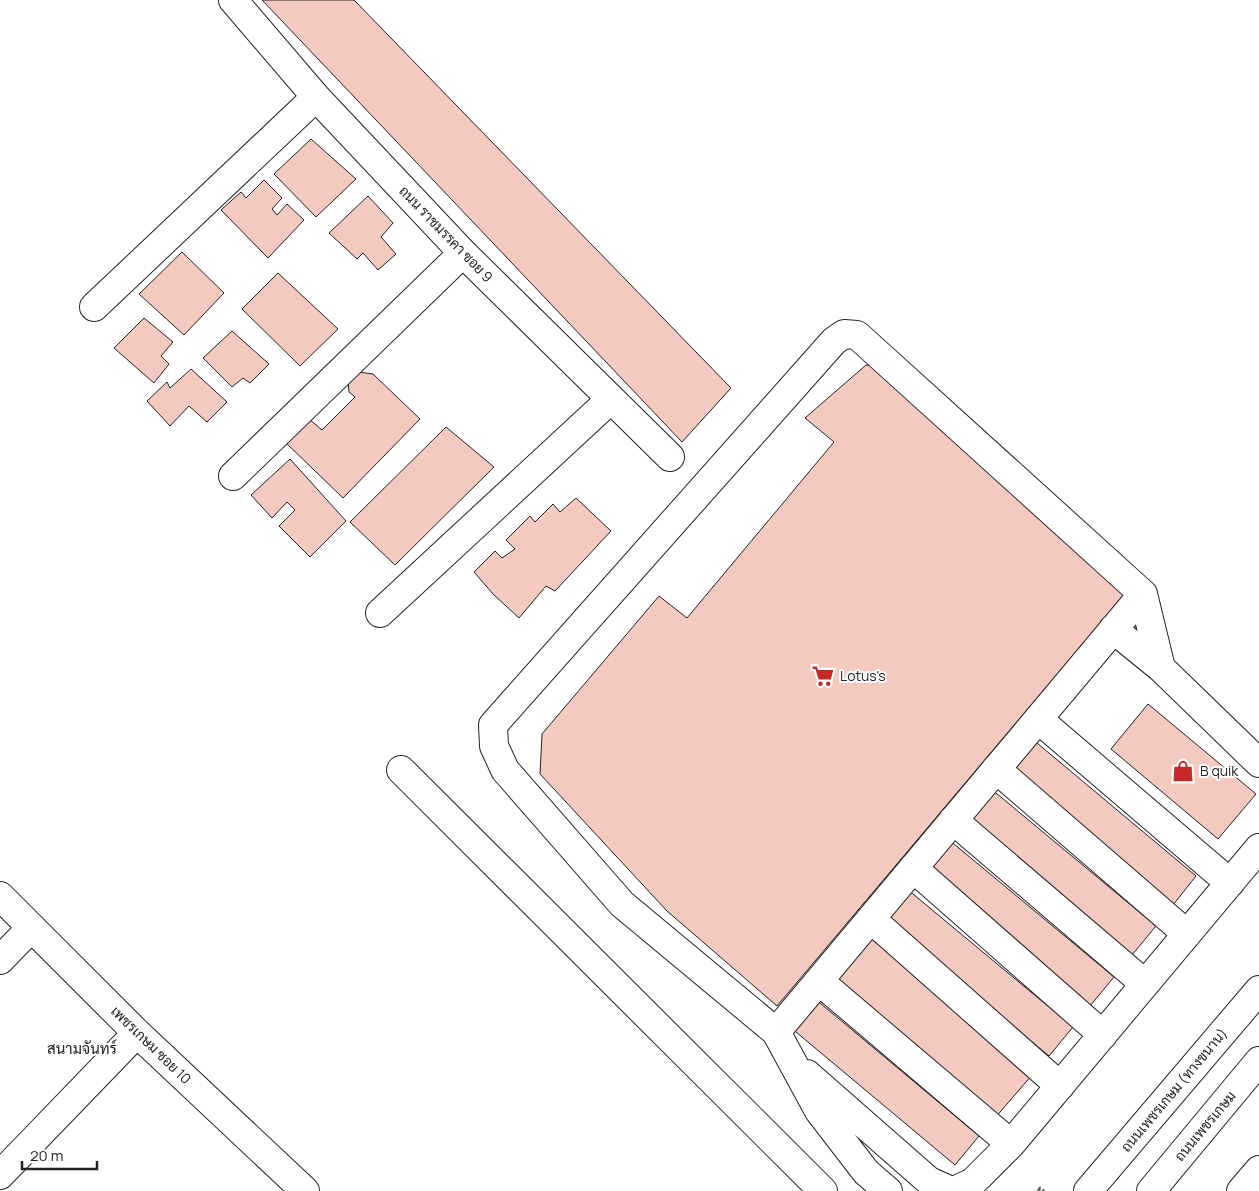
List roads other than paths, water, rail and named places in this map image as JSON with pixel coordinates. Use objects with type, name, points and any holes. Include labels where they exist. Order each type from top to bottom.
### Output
[{"type":"main road","name":"ถนน ราชมรรคา ซอย 9","points":[[233,0],[316,97],[463,253],[670,457]]},
{"type":"main road","points":[[94,307],[316,97]]},
{"type":"main road","points":[[233,476],[463,253]]},
{"type":"main road","points":[[888,1191],[866,1172],[819,1110],[776,1032],[622,904],[505,770],[494,746],[493,725],[834,341],[844,334],[857,335],[1143,594],[1161,668]]},
{"type":"main road","points":[[380,613],[611,398]]},
{"type":"main road","points":[[776,1032],[1143,594]]},
{"type":"main road","points":[[1113,629],[1161,668],[1259,763]]},
{"type":"main road","points":[[1038,719],[1230,883]]},
{"type":"main road","points":[[996,769],[1187,934]]},
{"type":"main road","points":[[401,770],[823,1191]]},
{"type":"main road","points":[[953,820],[1145,984]]},
{"type":"main road","points":[[792,1061],[929,1181],[952,1191],[973,1182],[1011,1144],[1259,848]]},
{"type":"main road","points":[[913,868],[1103,1035]]},
{"type":"main road","name":"เพชรเกษม ซอย 10","points":[[0,896],[137,1032],[305,1191]]},
{"type":"main road","points":[[870,919],[1060,1086]]},
{"type":"main road","points":[[0,960],[32,928]]},
{"type":"main road","points":[[819,981],[1011,1144]]},
{"type":"main road","name":"ถนนเพชรเกษม (ทางขนาน)","points":[[1088,1191],[1259,990]]},
{"type":"main road","points":[[0,1175],[137,1032]]},
{"type":"main road","name":"ถนนเพชรเกษม","points":[[1151,1191],[1259,1062]]},
{"type":"main road","points":[[1142,1191],[1202,1130]]},
{"type":"place","name":"Lotus's","points":[[823,676]]},
{"type":"place","name":"B quik","points":[[1183,771]]},
{"type":"district","name":"สนามจันทร์","points":[[82,1049]]}]
